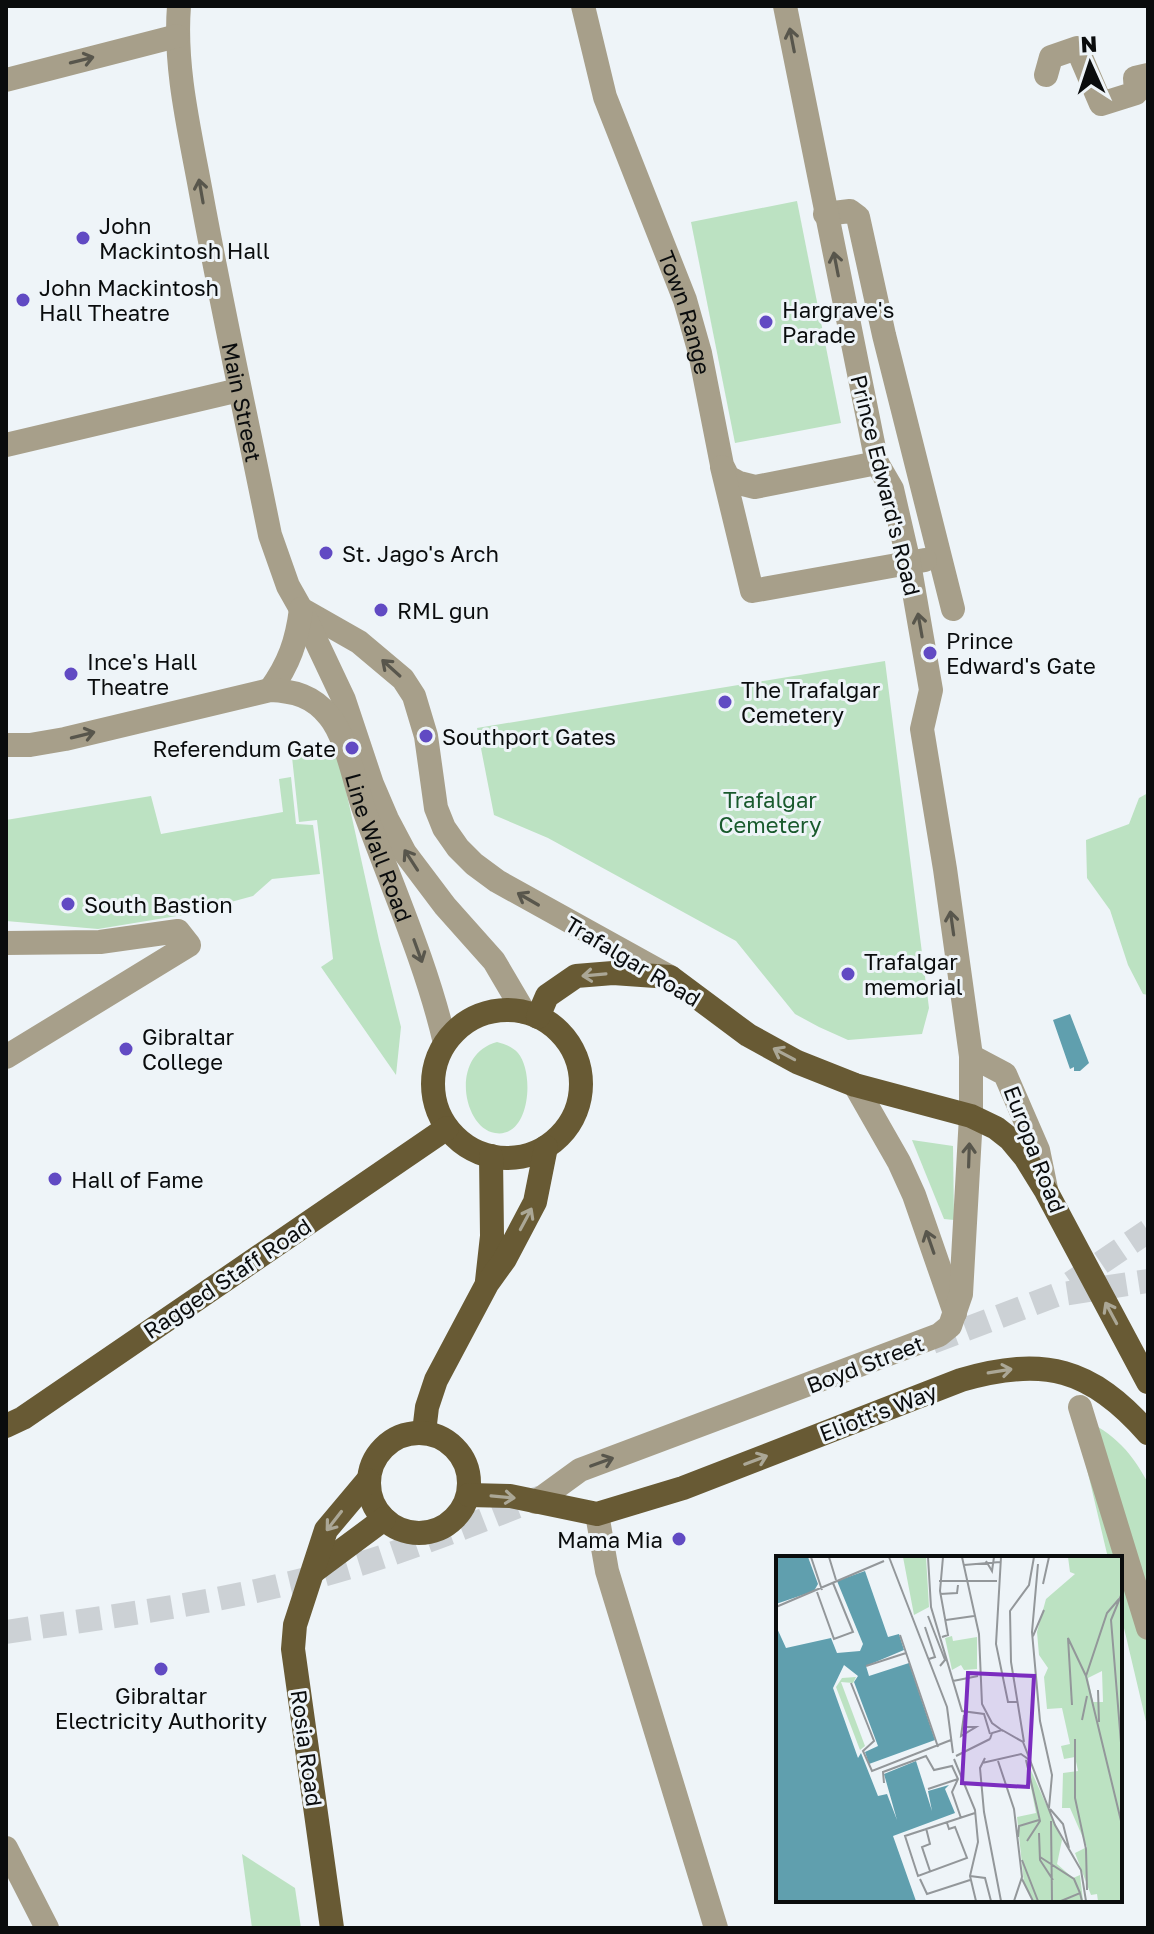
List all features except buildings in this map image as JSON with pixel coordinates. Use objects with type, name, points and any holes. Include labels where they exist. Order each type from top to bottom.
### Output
[{"type":"main road","points":[[531,1015],[547,996],[576,976],[613,973],[670,977]]},
{"type":"main road","name":"Trafalgar Road","points":[[670,977],[748,1035],[797,1062],[855,1085],[971,1116],[996,1128],[1025,1157],[1046,1191]]},
{"type":"main road","points":[[509,1010],[531,1015],[550,1023],[568,1043],[579,1066],[581,1093],[573,1118],[566,1130],[546,1147],[519,1157],[491,1156],[474,1151],[447,1128],[434,1101],[432,1086],[438,1056],[445,1043],[466,1022],[479,1015],[509,1010]]},
{"type":"main road","name":"Ragged Staff Road","points":[[6,1426],[23,1418],[447,1128]]},
{"type":"main road","points":[[368,1480],[375,1508],[397,1528],[411,1533],[439,1529],[460,1513],[469,1495],[468,1470],[452,1444],[424,1432],[427,1407],[436,1380],[535,1202],[546,1147]]},
{"type":"main road","points":[[487,1284],[492,1236],[491,1156]]},
{"type":"main road","name":"Europa Road","points":[[1046,1191],[1148,1382]]},
{"type":"main road","name":"Eliott's Way","points":[[597,1514],[683,1488],[961,1380],[998,1371],[1028,1368],[1062,1372],[1100,1388],[1148,1433]]},
{"type":"main road","name":"Rosia Road","points":[[332,1928],[293,1649],[295,1625],[326,1530],[368,1480],[372,1464],[387,1445],[407,1433],[424,1432]]},
{"type":"main road","points":[[469,1495],[510,1496],[597,1514]]},
{"type":"main road","points":[[314,1571],[384,1519]]},
{"type":"street","name":"Main Street","points":[[179,6],[177,36],[188,123],[270,535],[288,586],[344,700],[372,784],[405,853],[445,906],[494,961],[531,1015]]},
{"type":"street","name":"Town Range","points":[[583,6],[605,97],[685,300],[700,353],[722,465],[752,591],[909,563]]},
{"type":"street","name":"Prince Edward's Road","points":[[785,6],[877,463],[892,489],[909,563],[931,690],[922,729],[971,1056]]},
{"type":"street","points":[[6,80],[177,36]]},
{"type":"street","points":[[1046,75],[1051,57],[1077,48],[1101,104],[1136,93],[1135,78],[1148,75]]},
{"type":"street","points":[[825,214],[850,211],[858,217],[953,609]]},
{"type":"street","points":[[6,445],[239,390]]},
{"type":"street","points":[[722,465],[728,477],[755,487],[877,463]]},
{"type":"street","points":[[909,563],[939,557]]},
{"type":"street","points":[[270,690],[291,656],[297,640],[301,609]]},
{"type":"street","name":"Trafalgar Road","points":[[301,609],[359,642],[403,679],[414,696],[426,736],[436,808],[444,828],[474,864],[531,901],[670,977]]},
{"type":"street","name":"Line Wall Road","points":[[6,745],[30,745],[65,739],[270,690],[304,695],[331,717],[338,730],[423,967],[445,1043]]},
{"type":"street","points":[[6,943],[100,942],[178,931],[189,945],[6,1057]]},
{"type":"street","points":[[956,1316],[965,1257],[971,1056]]},
{"type":"street","name":"Europa Road","points":[[971,1056],[1005,1074],[1038,1150],[1046,1191]]},
{"type":"street","points":[[855,1085],[914,1195],[956,1316]]},
{"type":"street","name":"Boyd Street","points":[[536,1502],[580,1470],[920,1344],[939,1335],[956,1316]]},
{"type":"street","points":[[1080,1407],[1148,1628]]},
{"type":"street","points":[[597,1514],[607,1571],[716,1928]]},
{"type":"street","points":[[6,1848],[47,1928]]},
{"type":"green space","name":"Hargrave's Parade","points":[[797,201],[841,423],[735,443],[691,222]]},
{"type":"green space","name":"Trafalgar Cemetery","points":[[885,661],[929,1008],[922,1034],[848,1040],[819,1027],[795,1014],[736,941],[548,838],[494,815],[477,728]]},
{"type":"green space","points":[[337,750],[401,1027],[396,1075],[321,967],[333,959],[317,820],[299,822],[292,757]]},
{"type":"green space","points":[[291,777],[296,824],[313,825],[320,874],[272,879],[253,896],[183,915],[98,929],[6,921],[6,820],[151,796],[161,834],[283,812],[279,779]]},
{"type":"green space","points":[[1148,793],[1148,995],[1143,994],[1128,965],[1110,910],[1087,878],[1086,840],[1129,824],[1139,798]]},
{"type":"green space","points":[[497,1042],[518,1053],[523,1062],[527,1089],[526,1103],[516,1126],[507,1132],[495,1133],[484,1128],[475,1118],[466,1090],[472,1061],[482,1049]]},
{"type":"green space","points":[[912,1140],[953,1146],[954,1220],[944,1219]]},
{"type":"green space","points":[[1074,1414],[1117,1441],[1148,1483],[1148,1730],[1122,1620],[1122,1556],[1108,1556]]},
{"type":"green space","points":[[242,1854],[295,1888],[301,1928],[252,1928]]},
{"type":"water","points":[[1070,1014],[1089,1063],[1080,1071],[1074,1071],[1074,1067],[1070,1069],[1053,1020]]},
{"type":"tunnel","points":[[1071,1283],[1148,1231]]},
{"type":"tunnel","points":[[932,1342],[1056,1295],[1148,1281]]},
{"type":"tunnel","points":[[6,1632],[179,1606],[315,1577],[413,1546],[541,1497]]},
{"type":"place","name":"John Mackintosh Hall","points":[[83,238]]},
{"type":"place","name":"John Mackintosh Hall Theatre","points":[[23,300]]},
{"type":"place","name":"Hargrave's Parade","points":[[766,322]]},
{"type":"place","name":"St. Jago's Arch","points":[[326,553]]},
{"type":"place","name":"RML gun","points":[[381,610]]},
{"type":"place","name":"Prince Edward's Gate","points":[[930,653]]},
{"type":"place","name":"Ince's Hall Theatre","points":[[71,674]]},
{"type":"place","name":"The Trafalgar Cemetery","points":[[725,702]]},
{"type":"place","name":"Southport Gates","points":[[426,736]]},
{"type":"place","name":"Referendum Gate","points":[[352,748]]},
{"type":"place","name":"South Bastion","points":[[68,904]]},
{"type":"place","name":"Trafalgar memorial","points":[[848,974]]},
{"type":"place","name":"Gibraltar College","points":[[126,1049]]},
{"type":"place","name":"Hall of Fame","points":[[55,1179]]},
{"type":"place","name":"Mama Mia","points":[[679,1539]]},
{"type":"place","name":"Gibraltar Electricity Authority","points":[[161,1669]]}]
